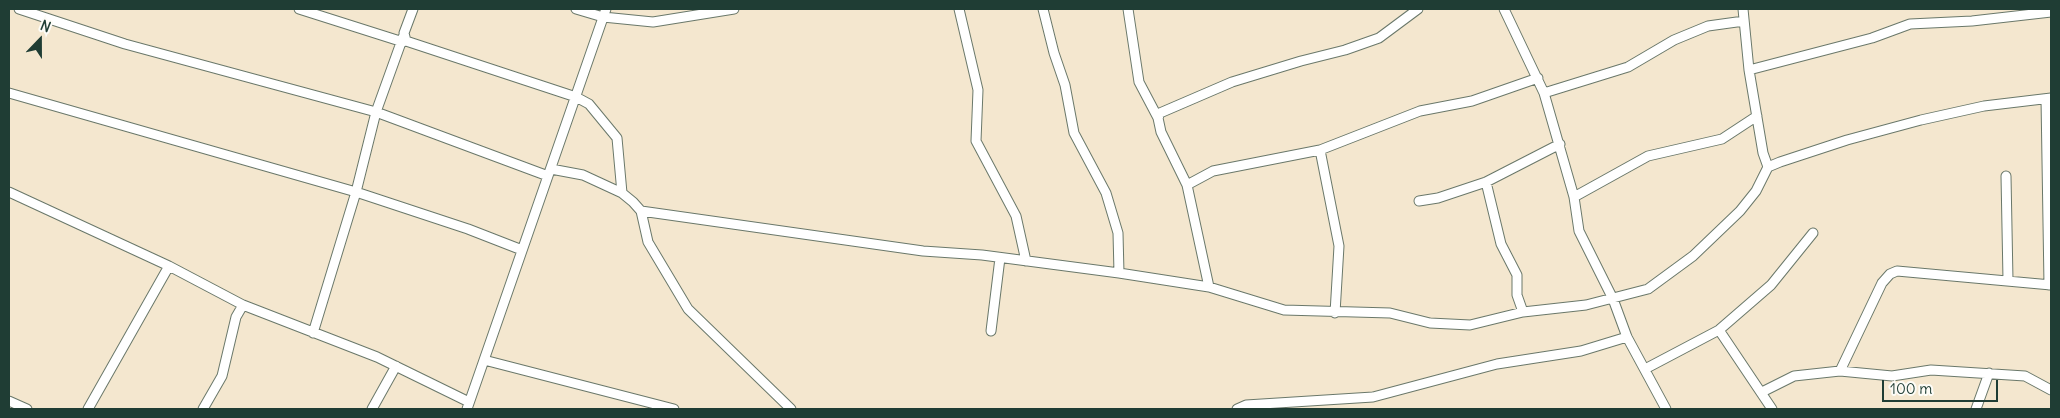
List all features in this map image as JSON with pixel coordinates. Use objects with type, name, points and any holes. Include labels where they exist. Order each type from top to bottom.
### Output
[{"type":"street","points":[[20,9],[124,44],[376,112],[549,172],[583,175],[622,192],[641,211],[648,242],[688,309],[792,409]]},
{"type":"street","points":[[299,9],[403,39],[576,97],[589,104],[617,138],[622,192]]},
{"type":"street","points":[[313,333],[356,192],[376,112],[413,9]]},
{"type":"street","points":[[576,9],[652,22],[734,9]]},
{"type":"street","points":[[959,9],[978,90],[976,141],[1016,216],[1026,261]]},
{"type":"street","points":[[1043,9],[1065,85],[1074,132],[1106,193],[1118,233],[1119,273]]},
{"type":"street","points":[[1128,9],[1139,82],[1158,118],[1162,132],[1187,185],[1209,287]]},
{"type":"street","points":[[1158,118],[1165,110],[1232,82],[1345,50],[1378,38],[1418,9]]},
{"type":"street","points":[[1504,9],[1544,93],[1574,197],[1579,231],[1613,299],[1627,337],[1666,409]]},
{"type":"street","points":[[1743,9],[1749,70],[1763,153],[1768,167]]},
{"type":"street","points":[[1749,70],[1872,38],[1910,24],[1972,21],[2051,12]]},
{"type":"street","points":[[9,192],[169,266],[243,305],[341,342],[396,366],[468,406],[604,13]]},
{"type":"street","points":[[1544,93],[1628,67],[1674,40],[1708,26],[1744,21]]},
{"type":"street","points":[[1187,185],[1213,171],[1320,150],[1420,111],[1472,102],[1538,78]]},
{"type":"street","points":[[9,93],[356,192],[468,229],[522,250]]},
{"type":"street","points":[[641,211],[923,251],[1000,258],[1119,273],[1209,287],[1284,310],[1335,313],[1390,313],[1430,323],[1470,326],[1523,312],[1586,306],[1648,289],[1693,256],[1740,211],[1756,191],[1768,167],[1847,140],[1921,120],[1984,106],[2049,99],[2050,285],[1905,271],[1890,274],[1882,283],[1840,371]]},
{"type":"street","points":[[1574,197],[1648,156],[1722,139],[1757,116]]},
{"type":"street","points":[[1419,201],[1438,198],[1486,182],[1560,144]]},
{"type":"street","points":[[1320,150],[1339,246],[1335,313]]},
{"type":"street","points":[[2006,176],[2008,280]]},
{"type":"street","points":[[1486,182],[1501,244],[1516,275],[1517,295],[1523,312]]},
{"type":"street","points":[[1645,368],[1720,330],[1771,285],[1813,233]]},
{"type":"street","points":[[990,331],[1000,258]]},
{"type":"street","points":[[88,409],[169,266]]},
{"type":"street","points":[[204,409],[222,376],[236,317],[243,305]]},
{"type":"street","points":[[1720,330],[1772,409]]},
{"type":"street","points":[[1237,409],[1246,406],[1374,397],[1497,364],[1581,351],[1627,337]]},
{"type":"street","points":[[484,360],[674,409]]},
{"type":"street","points":[[372,409],[396,366]]},
{"type":"street","points":[[1762,392],[1794,376],[1840,371],[1892,376],[1931,370],[2025,376],[2051,390]]},
{"type":"street","points":[[1976,409],[1990,373]]},
{"type":"street","points":[[9,400],[27,409]]}]
